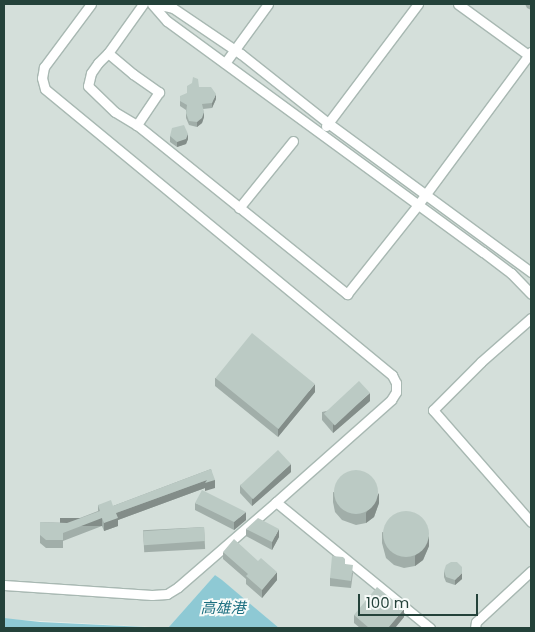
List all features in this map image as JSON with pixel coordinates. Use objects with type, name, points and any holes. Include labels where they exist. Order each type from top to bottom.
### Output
[{"type":"lane","points":[[4,586],[152,595],[168,594],[276,502],[391,400],[396,392],[396,383],[392,376],[45,89],[42,78],[44,67],[91,4]]},
{"type":"lane","points":[[142,4],[108,53],[91,73],[88,86],[115,112],[136,125],[348,294],[417,206],[530,55],[458,4]]},
{"type":"lane","points":[[154,4],[173,8],[234,50],[328,123],[531,272]]},
{"type":"lane","points":[[154,4],[167,22],[321,132],[417,206],[511,273],[531,294]]},
{"type":"lane","points":[[225,63],[268,4]]},
{"type":"lane","points":[[321,132],[418,4]]},
{"type":"lane","points":[[108,53],[159,92],[136,125]]},
{"type":"lane","points":[[272,98],[282,86]]},
{"type":"lane","points":[[239,208],[293,141]]},
{"type":"lane","points":[[531,318],[481,362],[433,410],[531,522]]},
{"type":"lane","points":[[276,502],[430,628]]},
{"type":"lane","points":[[476,628],[476,622],[531,571]]},
{"type":"shaded area","points":[[4,4],[531,4],[531,628],[279,628],[215,575],[168,628],[4,619]]},
{"type":"water","name":"高雄港","points":[[215,575],[222,580],[279,628],[168,628]]},
{"type":"water","points":[[4,618],[40,622],[166,628],[4,628]]},
{"type":"building","points":[[193,77],[198,79],[199,87],[211,87],[216,94],[212,103],[202,104],[204,112],[202,118],[197,122],[189,121],[186,113],[187,105],[180,101],[180,96],[187,93],[187,86],[192,83]]},
{"type":"building","points":[[184,125],[188,134],[186,139],[177,142],[170,136],[172,128]]},
{"type":"building","points":[[252,333],[315,384],[278,429],[215,378]]},
{"type":"building","points":[[359,381],[370,393],[335,425],[324,414]]},
{"type":"building","points":[[278,450],[291,464],[253,499],[240,485]]},
{"type":"building","points":[[211,469],[215,480],[205,483],[207,480],[116,513],[118,518],[104,523],[102,518],[63,533],[63,540],[46,540],[40,535],[40,522],[67,523],[100,511],[98,505],[111,500],[113,506]]},
{"type":"building","points":[[352,470],[360,470],[372,476],[378,492],[372,508],[360,514],[352,514],[340,508],[334,496],[334,488],[340,476]]},
{"type":"building","points":[[202,490],[246,512],[234,522],[195,503]]},
{"type":"building","points":[[406,511],[419,515],[425,521],[429,534],[425,547],[419,553],[406,557],[393,553],[387,547],[383,534],[387,521],[393,515]]},
{"type":"building","points":[[258,518],[279,529],[272,542],[246,529]]},
{"type":"building","points":[[204,527],[205,541],[144,545],[143,531]]},
{"type":"building","points":[[234,539],[258,561],[261,558],[277,572],[262,590],[246,576],[248,574],[223,552]]},
{"type":"building","points":[[332,556],[343,557],[345,564],[353,565],[351,581],[330,578]]},
{"type":"building","points":[[451,562],[457,562],[462,567],[462,573],[455,580],[446,577],[444,571],[446,565]]},
{"type":"building","points":[[377,587],[404,609],[388,628],[369,628],[354,615]]}]
